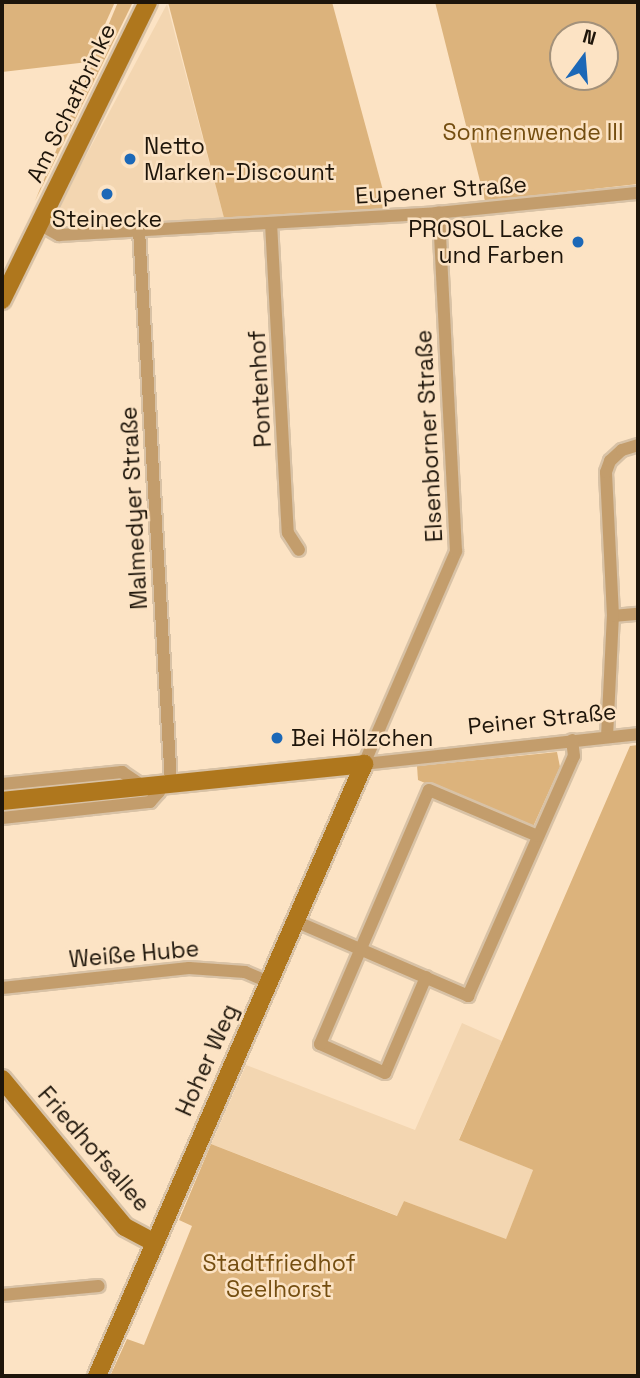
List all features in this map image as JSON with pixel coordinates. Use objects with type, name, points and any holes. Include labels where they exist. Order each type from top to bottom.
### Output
[{"type":"street","name":"Am Schafbrinke","points":[[2,300],[148,2]]},
{"type":"street","name":"Eupener Straße","points":[[39,223],[59,235],[439,212],[638,193]]},
{"type":"street","name":"Elsenborner Straße","points":[[364,764],[456,551],[439,212]]},
{"type":"street","name":"Pontenhof","points":[[271,223],[288,533],[299,550]]},
{"type":"street","name":"Malmedyer Straße","points":[[139,230],[157,785]]},
{"type":"street","points":[[607,737],[613,615],[606,472],[610,461],[622,450],[638,445]]},
{"type":"street","points":[[613,615],[638,614]]},
{"type":"street","name":"Peiner Straße","points":[[2,801],[638,734]]},
{"type":"street","points":[[295,921],[468,996],[574,756],[572,740]]},
{"type":"street","name":"Hoher Weg","points":[[97,1376],[364,764]]},
{"type":"street","name":"Peiner Straße","points":[[2,784],[122,772],[157,785]]},
{"type":"street","points":[[2,818],[150,802],[159,792],[157,785]]},
{"type":"street","points":[[426,977],[385,1073],[320,1044],[429,790],[538,836]]},
{"type":"street","name":"Weiße Hube","points":[[2,988],[189,968],[245,972],[268,982]]},
{"type":"street","name":"Friedhofsallee","points":[[2,1079],[125,1227],[155,1243]]},
{"type":"street","points":[[2,1295],[99,1286]]},
{"type":"shaded area","points":[[167,4],[224,218],[70,227],[61,221],[57,210]]},
{"type":"shaded area","points":[[462,1023],[502,1041],[459,1139],[533,1170],[506,1240],[404,1201],[398,1216],[211,1144],[246,1065],[415,1130]]},
{"type":"green space","points":[[2,2],[115,2],[88,62],[2,72]]},
{"type":"green space","points":[[118,2],[133,2],[35,201]]},
{"type":"green space","points":[[168,2],[332,2],[388,209],[224,218]]},
{"type":"green space","name":"Sonnenwende III","points":[[435,2],[638,2],[638,184],[485,201]]},
{"type":"green space","name":"Stadtfriedhof Seelhorst","points":[[638,745],[638,1376],[110,1376],[127,1339],[144,1345],[192,1226],[179,1220],[211,1144],[397,1216],[404,1201],[506,1239],[533,1170],[459,1140],[630,746]]},
{"type":"green space","points":[[557,752],[560,767],[532,829],[418,780],[417,766]]},
{"type":"place","name":"Netto Marken-Discount","points":[[130,159]]},
{"type":"place","name":"Steinecke","points":[[107,194]]},
{"type":"place","name":"PROSOL Lacke und Farben","points":[[578,242]]},
{"type":"place","name":"Bei Hölzchen","points":[[277,738]]}]
